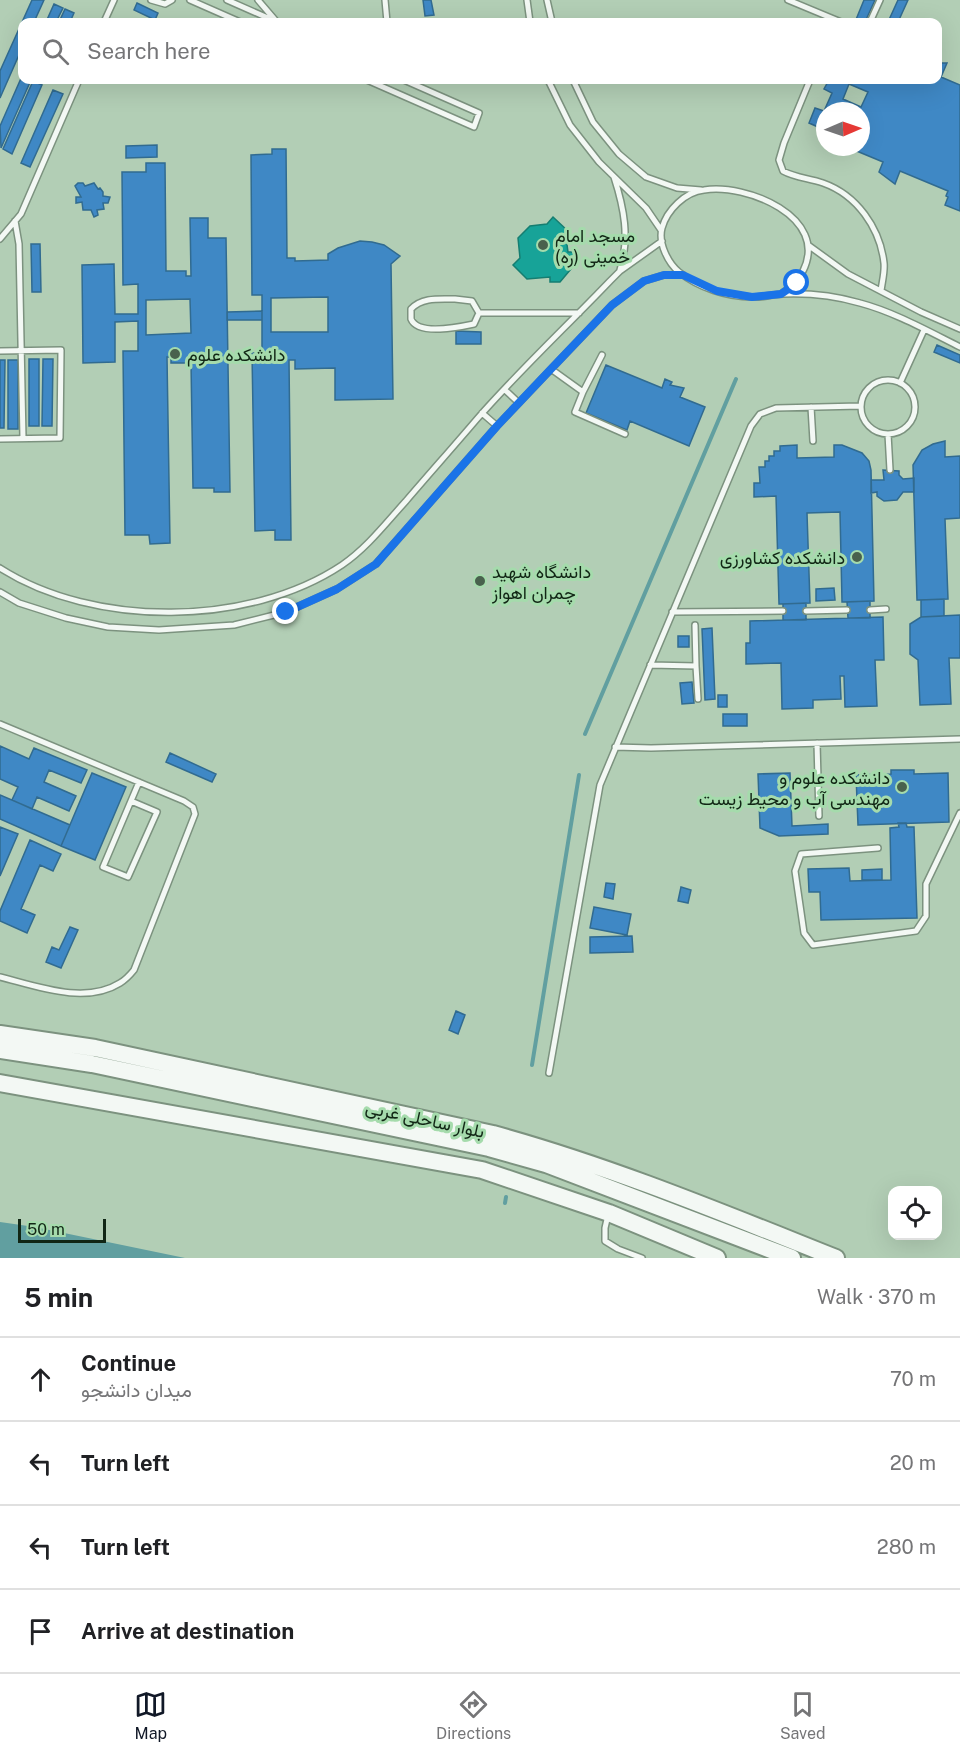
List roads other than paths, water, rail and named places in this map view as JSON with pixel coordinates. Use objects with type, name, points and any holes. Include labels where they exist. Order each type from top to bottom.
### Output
[{"type":"main road","name":"بلوار ساحلی غربی","points":[[0,1034],[95,1048],[493,1134],[555,1151],[836,1258]]},
{"type":"main road","name":"بلوار ساحلی غربی","points":[[0,1050],[93,1064],[489,1148],[546,1164],[792,1258]]},
{"type":"main road","points":[[0,1083],[482,1170],[609,1213],[717,1258]]},
{"type":"lane","points":[[106,18],[114,0]]},
{"type":"lane","points":[[151,0],[165,4],[172,0]]},
{"type":"lane","points":[[190,0],[231,18]]},
{"type":"lane","points":[[227,0],[268,18]]},
{"type":"lane","points":[[258,0],[274,18]]},
{"type":"lane","points":[[385,0],[387,18]]},
{"type":"lane","points":[[528,0],[530,18]]},
{"type":"lane","points":[[547,0],[551,18]]},
{"type":"lane","points":[[788,0],[827,18]]},
{"type":"lane","points":[[872,18],[880,0]]},
{"type":"lane","points":[[0,239],[21,214],[77,84]]},
{"type":"lane","points":[[376,84],[474,127],[479,113],[413,84]]},
{"type":"lane","points":[[550,84],[570,126],[599,162],[645,208],[662,230]]},
{"type":"lane","points":[[575,84],[593,122],[619,154],[646,177],[677,188],[749,194],[767,200],[793,218],[802,230],[808,245],[807,263],[797,283],[781,294]]},
{"type":"lane","points":[[808,84],[779,160],[783,171],[795,177],[823,183],[845,194],[867,215],[879,241],[884,265],[881,291]]},
{"type":"lane","points":[[613,175],[621,198],[626,236],[625,254],[620,271]]},
{"type":"lane","points":[[702,190],[684,198],[677,204],[666,218],[662,230],[665,252],[674,268],[683,275],[717,291],[738,296],[781,294],[819,296],[860,303],[960,346]]},
{"type":"lane","points":[[15,221],[19,244],[23,438]]},
{"type":"lane","points":[[0,568],[18,580],[48,591],[104,607],[150,611],[205,610],[256,603],[302,586],[342,564],[373,539],[482,413],[620,271],[662,241]]},
{"type":"lane","points":[[808,245],[848,274],[960,329]]},
{"type":"lane","points":[[0,592],[18,603],[66,618],[108,627],[159,630],[234,625],[286,612],[337,589],[376,564],[497,426],[612,305],[644,281],[664,275],[683,275]]},
{"type":"lane","points":[[428,300],[472,301],[480,313],[474,324],[460,327],[425,329],[417,326],[411,319],[411,309],[417,303],[428,300]]},
{"type":"lane","points":[[480,313],[579,313]]},
{"type":"lane","points":[[900,383],[924,330]]},
{"type":"lane","points":[[0,351],[61,350],[60,438],[0,439]]},
{"type":"lane","points":[[602,355],[575,412],[625,434]]},
{"type":"lane","points":[[551,369],[583,392]]},
{"type":"lane","points":[[885,379],[900,383],[909,389],[915,401],[915,414],[908,426],[897,433],[888,434],[872,429],[863,419],[860,406],[864,393],[873,383],[885,379]]},
{"type":"lane","points":[[505,390],[519,403]]},
{"type":"lane","points":[[549,1073],[600,785],[751,426],[760,414],[776,408],[860,406]]},
{"type":"lane","points":[[811,407],[813,441]]},
{"type":"lane","points":[[482,413],[497,426]]},
{"type":"lane","points":[[888,434],[890,470]]},
{"type":"lane","points":[[870,610],[886,609]]},
{"type":"lane","points":[[806,611],[847,610]]},
{"type":"lane","points":[[672,612],[783,611]]},
{"type":"lane","points":[[695,625],[698,699]]},
{"type":"lane","points":[[650,665],[696,666]]},
{"type":"lane","points":[[0,724],[184,801],[193,807],[195,814],[134,970],[121,983],[105,990],[86,993],[58,992],[0,977]]},
{"type":"lane","points":[[615,747],[651,748],[960,739]]},
{"type":"lane","points":[[817,743],[819,816]]},
{"type":"lane","points":[[131,801],[157,812],[128,877],[103,867],[139,782]]},
{"type":"lane","points":[[878,848],[801,854],[795,871],[804,933],[813,945],[916,932],[926,916],[926,884],[960,813]]},
{"type":"lane","points":[[609,1213],[605,1228],[605,1241],[618,1249],[642,1258]]},
{"type":"water","points":[[0,1222],[35,1227],[185,1258],[0,1258]]},
{"type":"waterway","points":[[585,734],[736,379]]},
{"type":"waterway","points":[[532,1065],[579,775]]},
{"type":"waterway","points":[[505,1203],[506,1197]]},
{"type":"place","name":"مسجد امام خمینی (ره)","points":[[543,245]]},
{"type":"place","name":"دانشکده علوم","points":[[175,354]]},
{"type":"place","name":"دانشکده کشاورزی","points":[[857,557]]},
{"type":"place","name":"دانشگاه شهید چمران اهواز","points":[[480,581]]},
{"type":"place","name":"دانشکده علوم و مهندسی آب و محیط زیست","points":[[902,787]]}]
